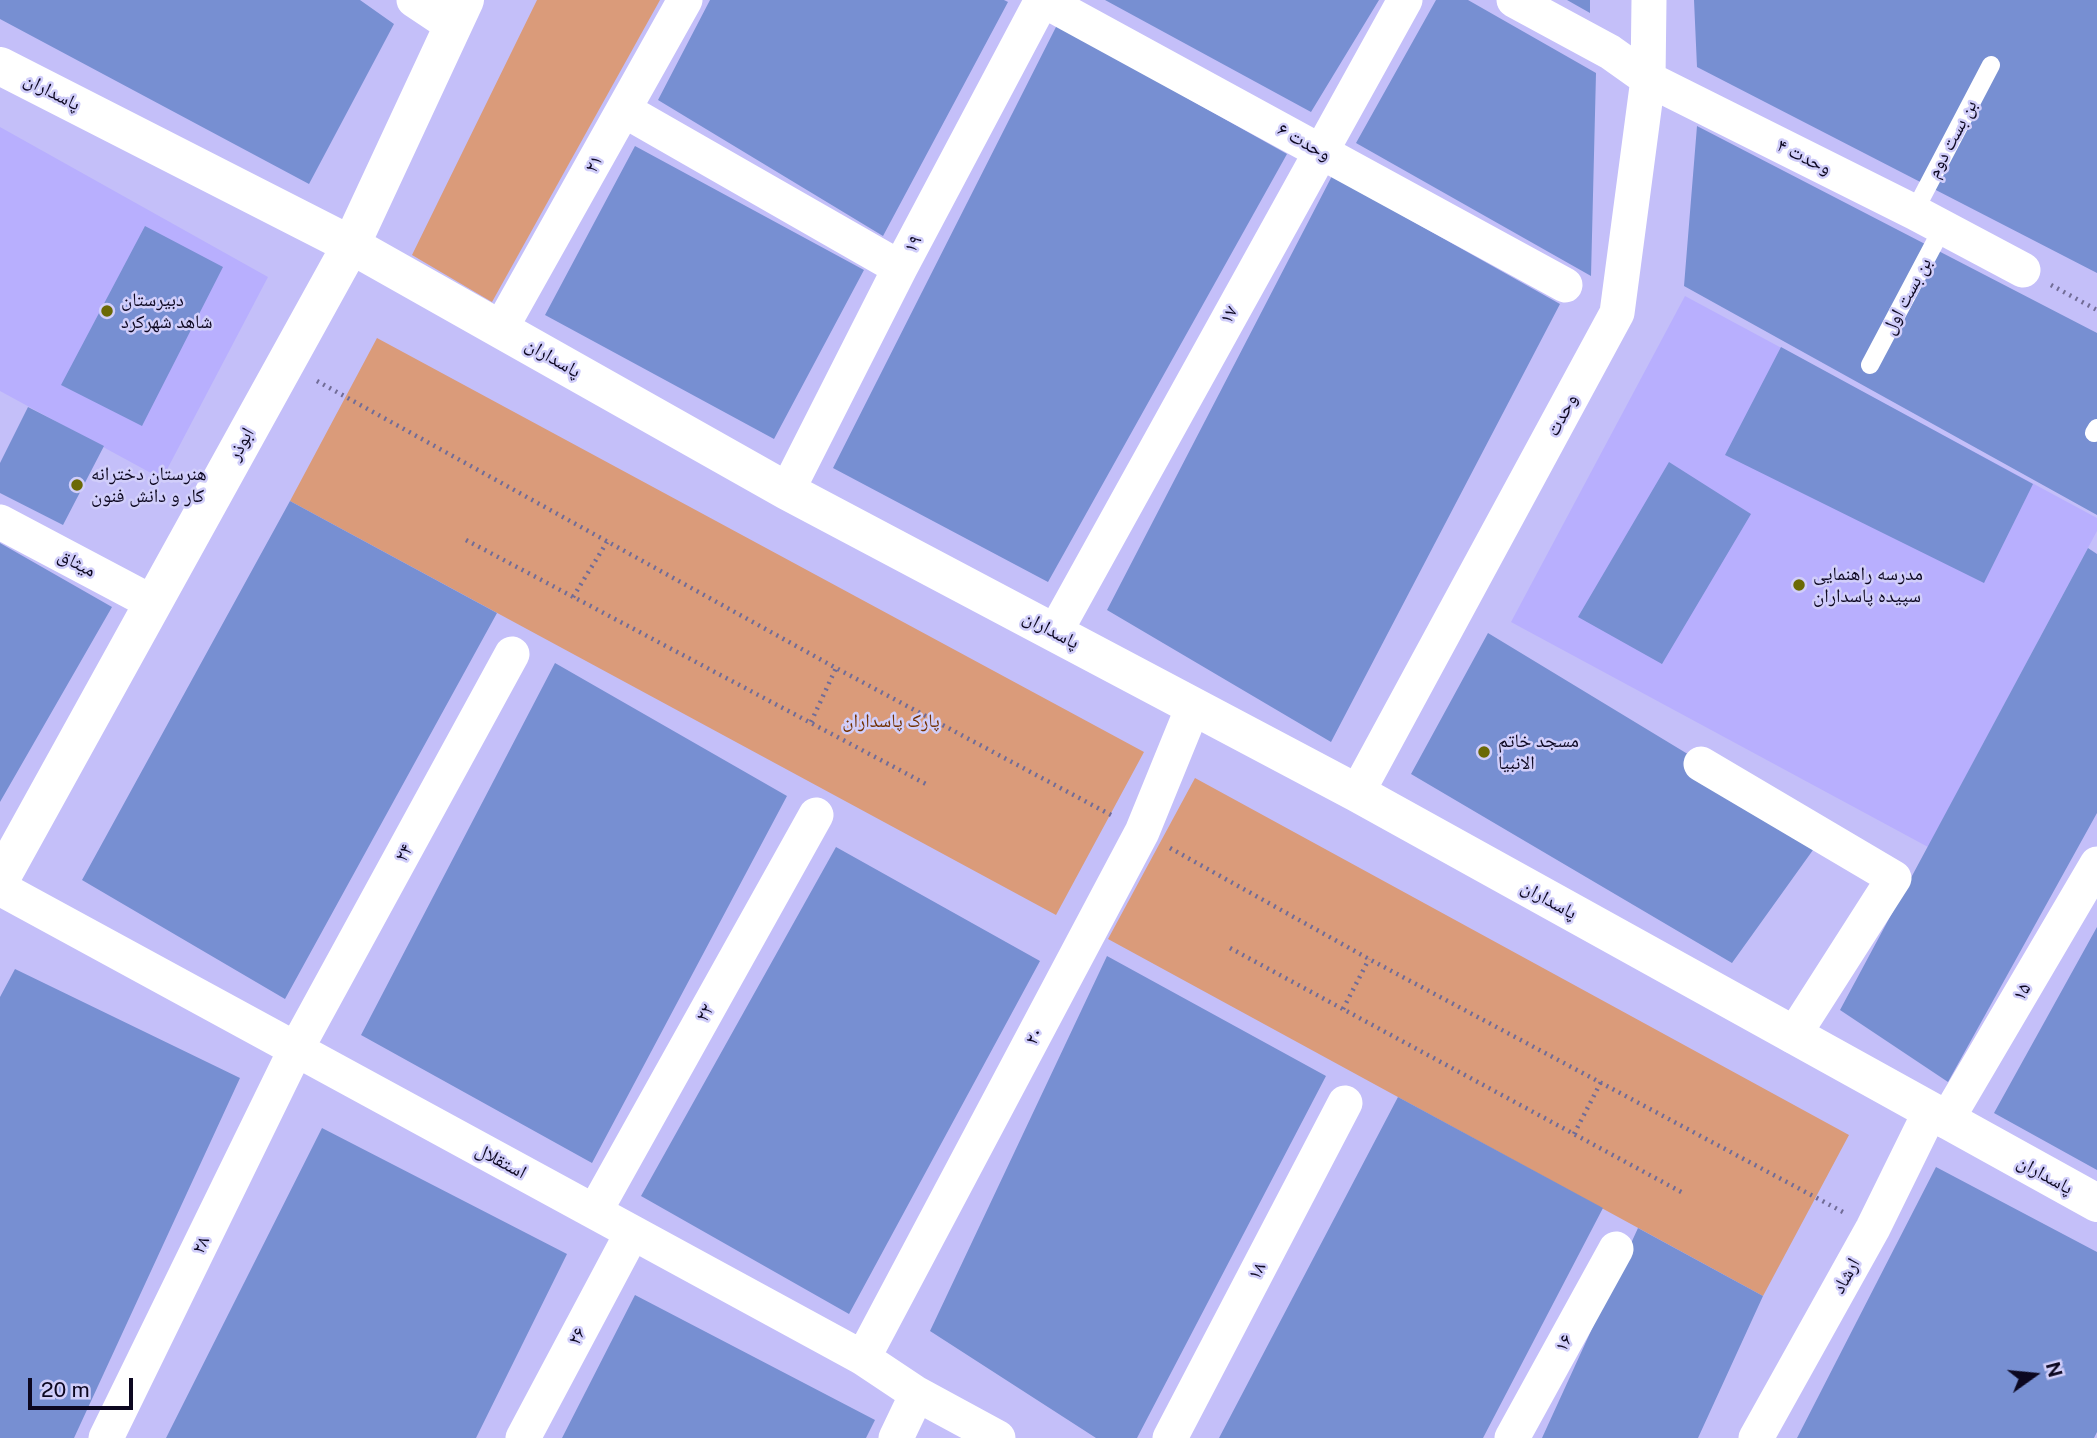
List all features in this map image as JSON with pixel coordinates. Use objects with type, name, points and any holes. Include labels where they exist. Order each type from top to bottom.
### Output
[{"type":"street","points":[[414,0],[459,13]]},
{"type":"street","name":"۲۱","points":[[501,328],[685,0]]},
{"type":"street","name":"وحدت ۶","points":[[1043,0],[1565,285]]},
{"type":"street","name":"۱۹","points":[[787,491],[900,268],[1043,0]]},
{"type":"street","name":"۱۷","points":[[1055,632],[1319,150],[1405,0]]},
{"type":"street","name":"وحدت ۴","points":[[1514,0],[1610,52],[1648,79],[1928,219],[2022,270]]},
{"type":"street","name":"وحدت","points":[[1357,793],[1617,313],[1648,79],[1649,0]]},
{"type":"street","name":"ابوذر","points":[[0,880],[351,246],[459,13]]},
{"type":"street","name":"پاسداران","points":[[0,66],[351,246],[787,491],[1357,793],[2097,1203]]},
{"type":"street","points":[[624,110],[900,268]]},
{"type":"street","name":"میثاق","points":[[0,522],[153,603]]},
{"type":"street","name":"۲۴","points":[[295,1051],[512,654]]},
{"type":"street","name":"۲۰","points":[[863,1359],[1142,832],[1193,707]]},
{"type":"street","points":[[1701,764],[1894,878],[1793,1036]]},
{"type":"street","name":"۲۲","points":[[595,1211],[816,815]]},
{"type":"street","name":"۱۵","points":[[1938,1116],[2097,864]]},
{"type":"street","name":"استقلال","points":[[0,888],[295,1051],[595,1211],[631,1235],[863,1359],[917,1394],[998,1438]]},
{"type":"street","name":"۲۸","points":[[106,1438],[295,1051]]},
{"type":"street","name":"۱۸","points":[[1170,1438],[1345,1103]]},
{"type":"street","name":"ارشاد","points":[[1756,1438],[1938,1116]]},
{"type":"street","name":"۲۶","points":[[523,1438],[631,1235]]},
{"type":"street","name":"۱۶","points":[[1512,1438],[1616,1248]]},
{"type":"street","points":[[896,1438],[917,1394]]},
{"type":"lane","name":"بن بست دوم","points":[[1928,219],[1991,65]]},
{"type":"lane","name":"بن بست اول","points":[[1870,365],[1928,219]]},
{"type":"path","points":[[2022,270],[2097,310]]},
{"type":"path","points":[[285,364],[1370,959],[1873,1228]]},
{"type":"path","points":[[466,540],[926,784]]},
{"type":"path","points":[[573,597],[607,541]]},
{"type":"path","points":[[811,722],[836,668]]},
{"type":"path","points":[[1230,948],[1684,1193]]},
{"type":"path","points":[[1343,1009],[1370,959]]},
{"type":"path","points":[[1574,1134],[1601,1082]]},
{"type":"shaded area","points":[[0,127],[268,277],[162,479],[0,391]]},
{"type":"shaded area","name":"مدرسه راهنمایی سپیده پاسداران","points":[[1685,296],[2097,518],[2097,531],[1928,847],[1511,622]]},
{"type":"green space","points":[[537,0],[660,0],[492,302],[412,255]]},
{"type":"green space","name":"پارک پاسداران","points":[[377,338],[1144,752],[1056,915],[290,501]]},
{"type":"green space","points":[[1195,778],[1849,1135],[1763,1296],[1108,939]]},
{"type":"building","points":[[0,0],[360,0],[394,24],[309,184],[0,19]]},
{"type":"building","points":[[710,0],[1008,2],[883,236],[658,100]]},
{"type":"building","points":[[1105,0],[1379,0],[1311,112]]},
{"type":"building","points":[[1436,0],[1468,0],[1596,73],[1591,276],[1356,143]]},
{"type":"building","points":[[1567,0],[1590,0],[1590,13]]},
{"type":"building","points":[[1694,0],[2097,0],[2097,273],[1697,67]]},
{"type":"building","points":[[1057,25],[1287,154],[1048,582],[833,468]]},
{"type":"building","points":[[1697,126],[2097,333],[2097,515],[1684,286]]},
{"type":"building","points":[[635,146],[864,270],[774,439],[545,315]]},
{"type":"building","points":[[1332,176],[1560,304],[1331,742],[1107,610]]},
{"type":"building","points":[[145,226],[223,267],[142,426],[61,385]]},
{"type":"building","points":[[1781,347],[2033,484],[1984,583],[1725,455]]},
{"type":"building","points":[[28,407],[104,446],[63,525],[0,493],[0,463]]},
{"type":"building","points":[[1669,462],[1751,514],[1662,664],[1578,617]]},
{"type":"building","points":[[290,501],[497,613],[285,999],[82,880]]},
{"type":"building","points":[[0,543],[112,607],[0,802]]},
{"type":"building","points":[[2088,548],[2097,554],[2097,813],[1948,1082],[1840,1010]]},
{"type":"building","points":[[1488,633],[1823,836],[1732,963],[1411,774]]},
{"type":"building","points":[[555,663],[787,796],[592,1163],[361,1035]]},
{"type":"building","points":[[836,847],[1040,961],[849,1314],[641,1196]]},
{"type":"building","points":[[2097,927],[2097,1170],[1994,1113]]},
{"type":"building","points":[[1107,956],[1326,1076],[1137,1438],[1096,1438],[930,1331]]},
{"type":"building","points":[[15,969],[240,1078],[74,1438],[0,1438],[0,997]]},
{"type":"building","points":[[1398,1097],[1603,1208],[1483,1438],[1219,1438]]},
{"type":"building","points":[[322,1128],[567,1254],[476,1438],[166,1438]]},
{"type":"building","points":[[1936,1167],[2097,1252],[2097,1432],[2094,1438],[1797,1438]]},
{"type":"building","points":[[1638,1228],[1763,1296],[1698,1438],[1542,1438]]},
{"type":"building","points":[[635,1295],[875,1420],[866,1438],[562,1438]]},
{"type":"place","name":"دبیرستان‌ شاهد شهرکرد","points":[[107,311]]},
{"type":"place","name":"هنرستان دخترانه کار و دانش فنون","points":[[77,485]]},
{"type":"place","name":"مدرسه راهنمایی سپیده پاسداران","points":[[1799,585]]},
{"type":"place","name":"مسجد خاتم الانبیا","points":[[1484,752]]}]
